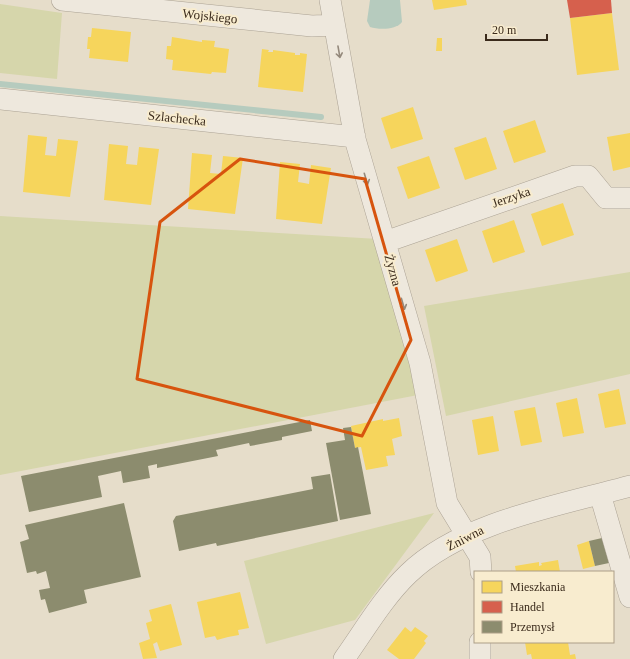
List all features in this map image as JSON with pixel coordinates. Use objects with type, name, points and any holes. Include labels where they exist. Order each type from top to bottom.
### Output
[{"type":"street","name":"Wojskiego","points":[[62,0],[312,26],[334,25]]},
{"type":"street","name":"Żyzna","points":[[330,0],[355,137],[420,363],[447,503],[480,557],[481,571]]},
{"type":"street","name":"Szlachecka","points":[[0,99],[355,137]]},
{"type":"street","name":"Jerzyka","points":[[385,242],[575,176],[588,176],[606,198],[630,198]]},
{"type":"street","name":"Żniwna","points":[[344,659],[396,587],[408,573],[436,553],[467,536],[500,522],[630,486]]},
{"type":"street","points":[[600,494],[624,554],[630,597]]},
{"type":"street","points":[[480,643],[480,659]]},
{"type":"highlighted area","points":[[240,159],[365,179],[411,340],[362,436],[137,379],[160,222]]},
{"type":"green space","points":[[0,4],[62,13],[57,79],[0,73]]},
{"type":"green space","points":[[0,216],[378,239],[418,395],[0,475]]},
{"type":"green space","points":[[630,272],[630,374],[446,416],[424,306]]},
{"type":"green space","points":[[434,513],[355,620],[266,644],[244,561]]},
{"type":"shaded area","points":[[370,0],[400,0],[402,22],[396,27],[387,29],[370,27],[367,21]]},
{"type":"building: Mieszkania","points":[[432,0],[466,0],[467,5],[434,10]]},
{"type":"building: Mieszkania","points":[[612,13],[619,70],[577,75],[570,18]]},
{"type":"building: Mieszkania","points":[[92,28],[131,32],[128,62],[89,58],[90,49],[87,49],[88,37],[91,37]]},
{"type":"building: Mieszkania","points":[[172,37],[202,42],[202,40],[215,41],[214,47],[229,49],[226,73],[212,72],[211,74],[172,70],[173,60],[166,59],[167,46],[171,46]]},
{"type":"building: Mieszkania","points":[[437,38],[442,38],[442,51],[436,51]]},
{"type":"building: Mieszkania","points":[[262,49],[269,50],[268,52],[273,52],[273,50],[295,53],[295,55],[300,55],[300,53],[307,54],[303,92],[258,87]]},
{"type":"building: Mieszkania","points":[[413,107],[423,139],[391,149],[381,118]]},
{"type":"building: Mieszkania","points":[[535,120],[546,152],[514,163],[503,131]]},
{"type":"building: Mieszkania","points":[[630,133],[630,167],[613,171],[607,137]]},
{"type":"building: Mieszkania","points":[[28,135],[47,137],[45,155],[56,156],[58,139],[78,141],[70,197],[23,192]]},
{"type":"building: Mieszkania","points":[[486,137],[497,169],[465,180],[454,148]]},
{"type":"building: Mieszkania","points":[[109,144],[128,146],[126,164],[137,165],[139,147],[159,149],[151,205],[104,200]]},
{"type":"building: Mieszkania","points":[[192,153],[212,155],[210,173],[221,174],[223,156],[243,158],[235,214],[188,209]]},
{"type":"building: Mieszkania","points":[[429,156],[440,188],[408,199],[397,167]]},
{"type":"building: Mieszkania","points":[[280,162],[300,164],[298,182],[309,184],[311,165],[331,168],[322,224],[276,219]]},
{"type":"building: Mieszkania","points":[[563,203],[574,235],[542,246],[531,214]]},
{"type":"building: Mieszkania","points":[[514,220],[525,252],[493,263],[482,231]]},
{"type":"building: Mieszkania","points":[[457,239],[468,271],[436,282],[425,250]]},
{"type":"building: Mieszkania","points":[[619,389],[626,424],[605,428],[598,394]]},
{"type":"building: Mieszkania","points":[[577,398],[584,433],[563,437],[556,403]]},
{"type":"building: Mieszkania","points":[[535,407],[542,442],[521,446],[514,411]]},
{"type":"building: Mieszkania","points":[[493,416],[499,451],[478,455],[472,420]]},
{"type":"building: Mieszkania","points":[[399,418],[402,436],[392,439],[395,455],[386,456],[388,466],[366,470],[361,447],[355,448],[351,426],[383,419],[383,421]]},
{"type":"building: Mieszkania","points":[[589,541],[595,566],[583,569],[577,545]]},
{"type":"building: Mieszkania","points":[[558,560],[560,571],[516,571],[515,566],[539,562],[539,566],[542,565],[541,563]]},
{"type":"building: Mieszkania","points":[[240,592],[249,628],[238,630],[239,635],[217,640],[215,636],[205,638],[197,602]]},
{"type":"building: Mieszkania","points":[[171,604],[182,645],[160,651],[157,642],[153,644],[157,658],[143,659],[139,643],[150,639],[146,623],[152,621],[149,610]]},
{"type":"building: Mieszkania","points":[[405,627],[411,632],[415,627],[428,636],[424,641],[426,643],[414,659],[399,659],[387,650]]},
{"type":"building: Mieszkania","points":[[525,643],[568,643],[570,655],[575,654],[576,659],[532,659],[531,654],[527,655]]},
{"type":"building: Handel","points":[[567,0],[611,0],[612,13],[570,18]]},
{"type":"building: Przemysł","points":[[310,420],[312,431],[282,437],[282,440],[250,446],[249,443],[216,450],[218,456],[157,468],[157,464],[148,466],[150,478],[123,483],[121,471],[98,476],[102,497],[29,512],[21,476]]},
{"type":"building: Przemysł","points":[[351,427],[355,448],[358,447],[371,514],[340,520],[326,443],[345,440],[343,428]]},
{"type":"building: Przemysł","points":[[330,474],[338,521],[217,546],[216,543],[179,551],[173,521],[176,516],[313,489],[311,477]]},
{"type":"building: Przemysł","points":[[124,503],[141,577],[84,590],[87,603],[49,613],[45,599],[41,600],[39,590],[50,588],[46,571],[37,574],[36,571],[27,573],[20,542],[29,539],[25,525]]},
{"type":"building: Przemysł","points":[[602,538],[609,563],[595,566],[589,541]]},
{"type":"waterway","points":[[0,84],[321,117]]}]
